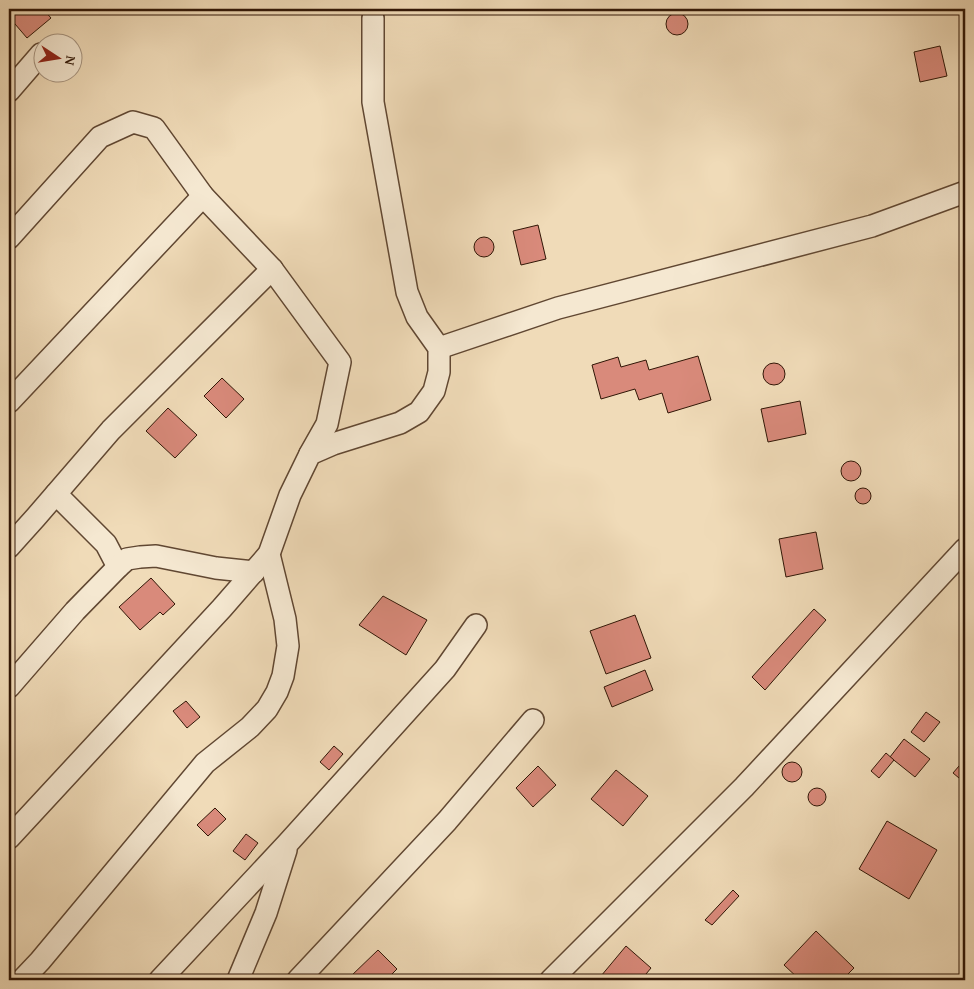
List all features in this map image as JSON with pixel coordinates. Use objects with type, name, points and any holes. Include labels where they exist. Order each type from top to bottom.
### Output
[{"type":"street","points":[[310,454],[333,444],[400,423],[419,412],[434,391],[439,372],[439,348],[417,317],[407,292],[373,102],[373,18]]},
{"type":"street","points":[[9,91],[32,64]]},
{"type":"street","points":[[9,238],[100,137],[133,122],[154,128],[203,196],[272,269],[340,362],[327,424],[290,495],[269,554],[222,608],[9,838]]},
{"type":"street","points":[[439,348],[558,308],[872,226],[965,192]]},
{"type":"street","points":[[9,402],[203,196]]},
{"type":"street","points":[[9,547],[111,430],[272,269]]},
{"type":"street","points":[[56,494],[106,544],[118,567]]},
{"type":"street","points":[[551,980],[744,787],[965,549]]},
{"type":"street","points":[[22,980],[40,961],[205,763],[250,727],[267,709],[277,692],[283,676],[288,646],[285,619],[269,554]]},
{"type":"street","points":[[9,687],[75,611],[128,559],[156,556],[216,568],[254,572]]},
{"type":"street","points":[[160,980],[288,843],[445,669],[476,625]]},
{"type":"street","points":[[298,980],[447,821],[534,720]]},
{"type":"street","points":[[238,980],[266,913],[288,843]]},
{"type":"building","points":[[9,9],[43,9],[51,18],[27,38],[9,17]]},
{"type":"building","points":[[677,13],[685,16],[688,24],[685,32],[677,35],[669,32],[666,24],[669,16]]},
{"type":"building","points":[[940,46],[947,76],[920,82],[914,52]]},
{"type":"building","points":[[538,225],[546,259],[521,265],[513,231]]},
{"type":"building","points":[[484,237],[491,240],[494,247],[491,254],[484,257],[477,254],[474,247],[477,240]]},
{"type":"building","points":[[698,356],[711,400],[668,413],[662,393],[639,400],[635,389],[601,399],[592,365],[618,357],[621,367],[646,360],[649,370]]},
{"type":"building","points":[[774,363],[782,366],[785,374],[782,382],[774,385],[766,382],[763,374],[766,366]]},
{"type":"building","points":[[222,378],[244,399],[226,418],[204,396]]},
{"type":"building","points":[[800,401],[806,434],[768,442],[761,409]]},
{"type":"building","points":[[168,408],[197,435],[175,458],[146,431]]},
{"type":"building","points":[[847,461],[855,461],[861,467],[861,475],[855,481],[847,481],[841,475],[841,467]]},
{"type":"building","points":[[860,488],[866,488],[871,493],[869,502],[860,504],[855,499],[855,493]]},
{"type":"building","points":[[816,532],[823,569],[786,577],[779,539]]},
{"type":"building","points":[[151,578],[175,604],[163,615],[160,612],[140,630],[119,607]]},
{"type":"building","points":[[383,596],[427,620],[406,655],[359,625]]},
{"type":"building","points":[[814,609],[826,620],[765,690],[752,677]]},
{"type":"building","points":[[635,615],[651,658],[606,674],[590,631]]},
{"type":"building","points":[[645,670],[653,690],[612,707],[604,687]]},
{"type":"building","points":[[186,701],[200,717],[187,728],[173,711]]},
{"type":"building","points":[[926,712],[940,722],[924,742],[911,732]]},
{"type":"building","points":[[904,739],[930,759],[915,777],[890,757]]},
{"type":"building","points":[[334,746],[343,754],[329,770],[320,762]]},
{"type":"building","points":[[886,753],[894,760],[879,778],[871,771]]},
{"type":"building","points":[[965,759],[965,783],[953,773]]},
{"type":"building","points":[[792,762],[799,765],[802,772],[799,779],[792,782],[785,779],[782,772],[785,765]]},
{"type":"building","points":[[538,766],[556,785],[533,807],[516,788]]},
{"type":"building","points":[[616,770],[648,796],[623,826],[591,799]]},
{"type":"building","points":[[817,788],[823,791],[826,797],[823,803],[817,806],[811,803],[808,797],[811,791]]},
{"type":"building","points":[[215,808],[226,819],[208,836],[197,825]]},
{"type":"building","points":[[887,821],[937,850],[909,899],[859,869]]},
{"type":"building","points":[[246,834],[258,843],[245,860],[233,851]]},
{"type":"building","points":[[733,890],[739,896],[712,925],[705,920]]},
{"type":"building","points":[[816,931],[854,968],[842,980],[800,980],[784,965]]},
{"type":"building","points":[[626,946],[651,968],[641,980],[606,980],[601,976]]},
{"type":"building","points":[[378,950],[397,969],[386,980],[353,980],[350,977]]}]
